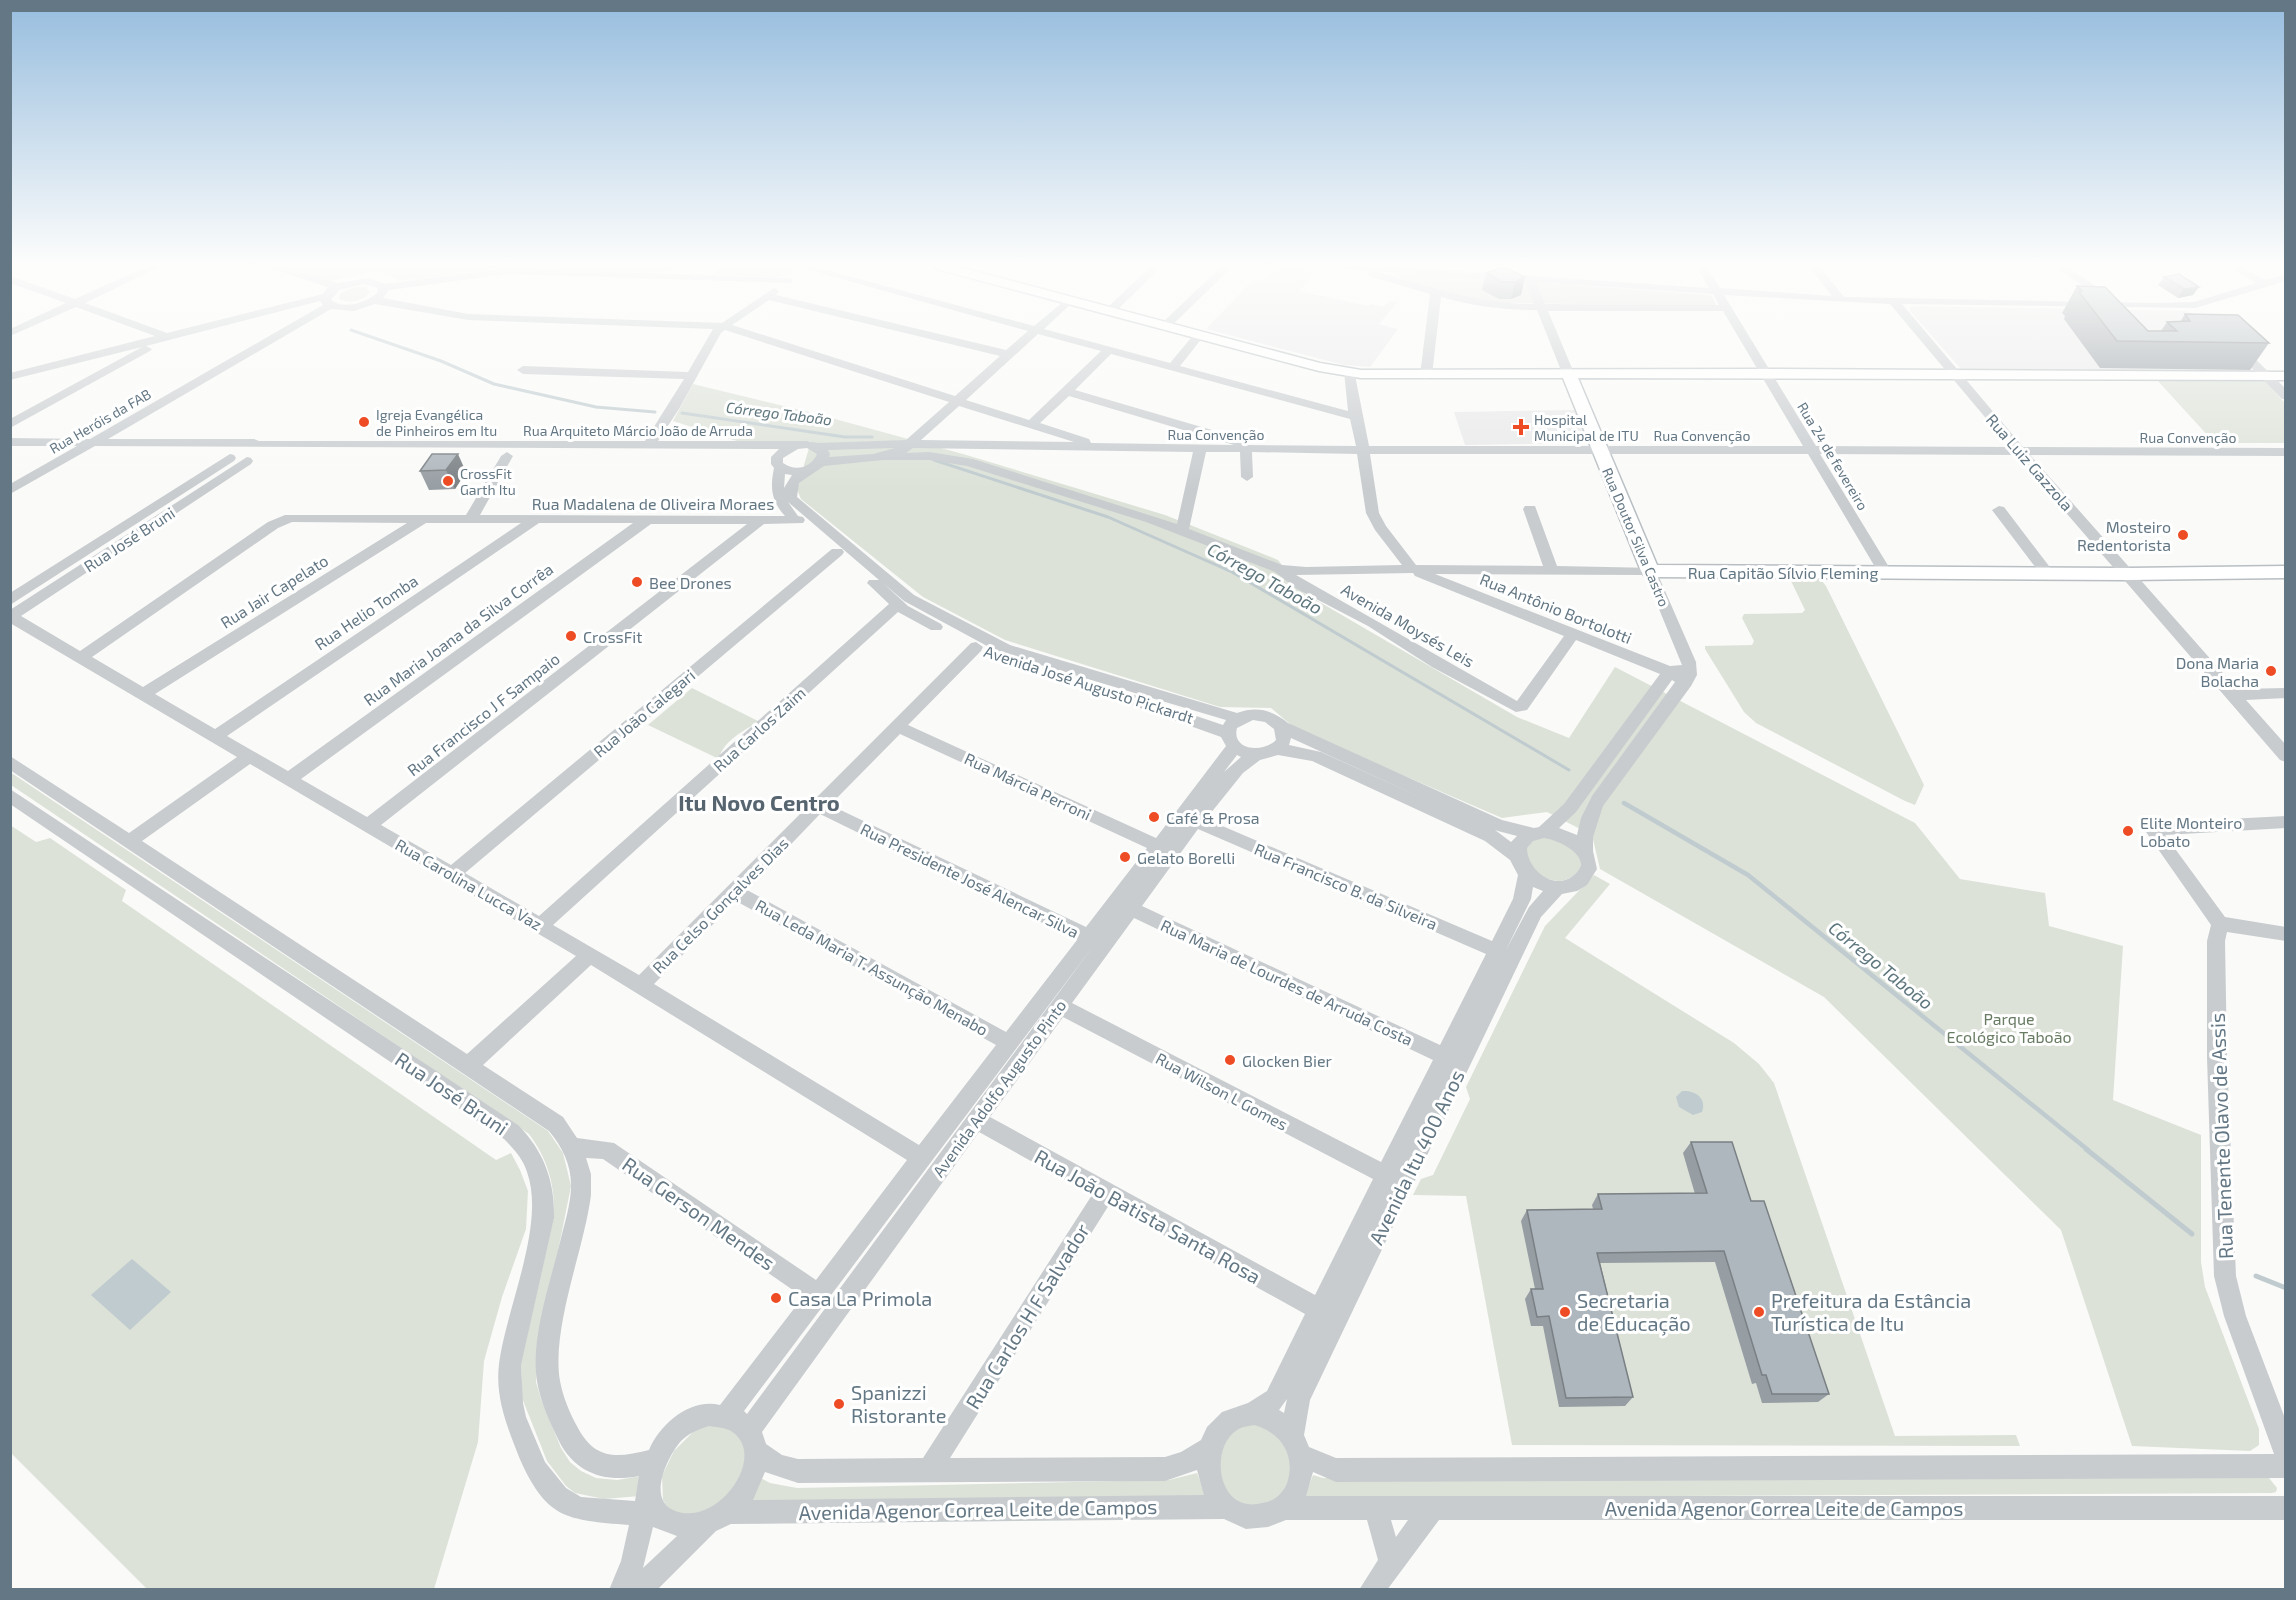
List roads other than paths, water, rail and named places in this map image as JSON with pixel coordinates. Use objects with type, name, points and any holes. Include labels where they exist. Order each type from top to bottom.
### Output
[{"type":"main road","points":[[1220,341],[1319,367],[1350,372],[1426,375],[1766,373],[2286,376]]},
{"type":"main road","name":"Rua Doutor Silva Castro","points":[[1568,373],[1650,571]]},
{"type":"main road","name":"Rua Capitão Sílvio Fleming","points":[[1650,571],[2127,574],[2286,572]]},
{"type":"street","points":[[10,377],[153,341]]},
{"type":"street","points":[[10,424],[160,341]]},
{"type":"street","name":"Rua Heróis da FAB","points":[[10,490],[93,443],[262,341]]},
{"type":"street","points":[[649,445],[673,409],[711,341]]},
{"type":"street","points":[[768,341],[1103,448]]},
{"type":"street","points":[[952,341],[1007,354]]},
{"type":"street","points":[[886,457],[911,442],[1023,341]]},
{"type":"street","points":[[1072,341],[1357,417]]},
{"type":"street","points":[[1172,368],[1194,341]]},
{"type":"street","points":[[1426,375],[1430,341]]},
{"type":"street","name":"Rua Doutor Silva Castro","points":[[1555,341],[1568,373]]},
{"type":"street","name":"Rua 24 de fevereiro","points":[[1747,341],[1885,572]]},
{"type":"street","name":"Rua Luiz Gazzola","points":[[1927,341],[2286,756]]},
{"type":"street","points":[[2233,343],[2286,396]]},
{"type":"street","points":[[1031,425],[1108,351]]},
{"type":"street","points":[[523,370],[690,376]]},
{"type":"street","points":[[1350,372],[1350,398],[1357,417],[1364,450],[1372,511],[1384,536],[1408,562],[1411,569]]},
{"type":"street","points":[[1066,392],[1263,449]]},
{"type":"street","points":[[1052,448],[1062,441],[1062,435]]},
{"type":"street","points":[[10,442],[218,442],[260,447]]},
{"type":"street","points":[[218,442],[236,461],[247,461]]},
{"type":"street","points":[[816,447],[911,442]]},
{"type":"street","name":"Rua Convenção","points":[[911,442],[938,445],[1052,448],[2286,452]]},
{"type":"street","name":"Rua Arquiteto Márcio João de Arruda","points":[[260,447],[649,445],[816,447]]},
{"type":"street","points":[[778,464],[780,453],[796,445]]},
{"type":"street","name":"Rua Arquiteto Márcio João de Arruda","points":[[260,447],[507,456],[760,457],[790,471],[804,471]]},
{"type":"street","name":"Rua José Bruni","points":[[10,600],[230,456],[237,448],[260,447]]},
{"type":"street","name":"Rua José Bruni","points":[[11,617],[247,461],[260,447]]},
{"type":"street","points":[[816,447],[824,454],[820,463]]},
{"type":"street","points":[[1182,531],[1200,449]]},
{"type":"street","points":[[1246,449],[1247,477]]},
{"type":"street","points":[[471,518],[507,456]]},
{"type":"street","points":[[804,471],[835,458],[929,456],[969,462],[1151,519],[1280,569]]},
{"type":"street","name":"Avenida José Augusto Pickardt","points":[[778,464],[776,491],[778,498],[798,520],[911,614],[997,656],[1201,722],[1231,740]]},
{"type":"street","name":"Avenida José Augusto Pickardt","points":[[804,471],[790,486],[791,498],[901,591],[926,609],[1005,649],[1237,718]]},
{"type":"street","points":[[1530,509],[1552,570]]},
{"type":"street","points":[[1999,510],[2047,573]]},
{"type":"street","name":"Rua Madalena de Oliveira Moraes","points":[[82,657],[279,522],[295,518],[798,520]]},
{"type":"street","name":"Rua Jair Capelato","points":[[144,694],[423,518]]},
{"type":"street","name":"Rua Helio Tomba","points":[[216,736],[536,519]]},
{"type":"street","name":"Rua Maria Joana da Silva Corrêa","points":[[289,779],[648,519]]},
{"type":"street","name":"Rua Francisco J F Sampaio","points":[[369,825],[761,520]]},
{"type":"street","name":"Rua João Calegari","points":[[452,874],[837,552]]},
{"type":"street","name":"Rua Capitão Sílvio Fleming","points":[[1280,569],[1306,571],[1411,569],[1650,571]]},
{"type":"street","name":"Avenida Moysés Leis","points":[[1280,569],[1302,586],[1373,623],[1503,701],[1520,707],[1573,634]]},
{"type":"street","name":"Rua Antônio Bortolotti","points":[[1411,569],[1670,672],[1686,682]]},
{"type":"street","name":"Rua Doutor Silva Castro","points":[[1650,571],[1689,662]]},
{"type":"street","name":"Rua Carlos Zaim","points":[[540,926],[898,604]]},
{"type":"street","name":"Rua Carolina Lucca Vaz","points":[[11,617],[641,985],[922,1158]]},
{"type":"street","name":"Rua Celso Gonçalves Dias","points":[[641,985],[976,647]]},
{"type":"street","points":[[1517,856],[1521,842],[1538,833],[1570,808],[1670,672],[1689,662],[1689,675],[1686,682],[1591,812],[1584,833],[1584,851],[1589,863],[1586,874],[1578,883],[1558,887],[1538,882],[1527,874],[1517,856],[1491,836],[1315,756],[1277,749],[1256,755],[1244,753],[1231,740],[1232,722],[1245,715],[1262,714],[1270,717],[1282,727],[1498,825],[1538,833],[1567,837],[1584,851]]},
{"type":"street","points":[[2233,695],[2286,693]]},
{"type":"street","name":"Rua Márcia Perroni","points":[[897,726],[1158,846]]},
{"type":"street","points":[[1277,749],[1285,736],[1282,727]]},
{"type":"street","name":"Avenida Adolfo Augusto Pinto","points":[[727,1414],[1158,846],[1231,740]]},
{"type":"street","name":"Avenida Adolfo Augusto Pinto","points":[[750,1429],[1231,774],[1256,755]]},
{"type":"street","points":[[130,841],[250,756]]},
{"type":"street","name":"Rua José Bruni","points":[[10,762],[556,1124],[572,1148],[581,1183],[549,1349],[548,1371],[551,1393],[571,1440],[590,1460],[602,1466],[620,1468],[655,1460]]},
{"type":"street","name":"Rua José Bruni","points":[[10,795],[503,1127],[520,1141],[536,1165],[544,1200],[543,1218],[510,1365],[511,1403],[515,1419],[537,1470],[557,1497],[568,1505],[581,1509],[652,1514]]},
{"type":"street","name":"Rua Presidente José Alencar Silva","points":[[818,806],[1089,937]]},
{"type":"street","name":"Rua Francisco B. da Silveira","points":[[1195,822],[1497,951]]},
{"type":"street","points":[[2286,822],[2152,830],[2220,924],[2286,934]]},
{"type":"street","name":"Avenida Itu 400 Anos","points":[[1254,1413],[1275,1399],[1522,899],[1527,874]]},
{"type":"street","name":"Avenida Itu 400 Anos","points":[[1297,1445],[1299,1398],[1513,954],[1535,912],[1558,887]]},
{"type":"street","name":"Rua Leda Maria T. Assunção Menabo","points":[[734,891],[1009,1043]]},
{"type":"street","name":"Rua Maria de Lourdes de Arruda Costa","points":[[1131,909],[1444,1056]]},
{"type":"street","name":"Rua Tenente Olavo de Assis","points":[[2220,924],[2216,941],[2217,1057],[2225,1276],[2235,1316],[2286,1454]]},
{"type":"street","points":[[469,1065],[589,955]]},
{"type":"street","name":"Rua Wilson L Gomes","points":[[1060,1006],[1385,1175]]},
{"type":"street","name":"Rua João Batista Santa Rosa","points":[[976,1120],[1320,1310]]},
{"type":"street","name":"Rua Gerson Mendes","points":[[572,1148],[607,1150],[819,1295]]},
{"type":"street","name":"Rua Carlos H F Salvador","points":[[929,1470],[1105,1193]]},
{"type":"street","points":[[1297,1445],[1302,1473],[1297,1491],[1283,1509],[1264,1517],[1254,1517],[1227,1507],[1209,1479],[1207,1464],[1209,1449],[1221,1426],[1242,1414],[1254,1413],[1275,1419],[1297,1445],[1336,1470],[2286,1466]]},
{"type":"street","points":[[621,1590],[652,1514],[649,1488],[655,1460],[675,1431],[691,1420],[709,1414],[727,1414],[740,1420],[750,1429],[757,1452],[748,1483],[729,1512],[706,1526],[638,1590]]},
{"type":"street","points":[[757,1452],[776,1465],[798,1471],[1165,1469],[1186,1463],[1209,1449]]},
{"type":"street","name":"Avenida Agenor Correa Leite de Campos","points":[[729,1512],[1227,1507]]},
{"type":"street","points":[[1371,1590],[1433,1508]]},
{"type":"street","name":"Avenida Agenor Correa Leite de Campos","points":[[1283,1509],[2286,1508]]},
{"type":"street","points":[[1376,1510],[1391,1562]]},
{"type":"street","points":[[652,1514],[684,1526],[706,1526]]},
{"type":"waterway","name":"Córrego Taboão","points":[[382,341],[441,361],[494,384],[596,407],[655,412]]},
{"type":"waterway","name":"Córrego Taboão","points":[[682,413],[845,437],[872,437]]},
{"type":"waterway","name":"Córrego Taboão","points":[[934,460],[1108,517],[1232,572],[1569,770]]},
{"type":"waterway","name":"Córrego Taboão","points":[[1624,803],[1748,875],[2088,1150]]},
{"type":"waterway","name":"Córrego Taboão","points":[[2086,1149],[2192,1234]]},
{"type":"waterway","name":"Córrego Taboão","points":[[2256,1276],[2286,1288]]},
{"type":"place","name":"Igreja Evangélica de Pinheiros em Itu","points":[[364,422]]},
{"type":"place","name":"Hospital Municipal de ITU","points":[[1521,427]]},
{"type":"place","name":"CrossFit Garth Itu","points":[[448,481]]},
{"type":"place","name":"Mosteiro Redentorista","points":[[2183,535]]},
{"type":"place","name":"Bee Drones","points":[[637,582]]},
{"type":"place","name":"CrossFit","points":[[571,636]]},
{"type":"place","name":"Dona Maria Bolacha","points":[[2271,671]]},
{"type":"place","name":"Café & Prosa","points":[[1154,817]]},
{"type":"place","name":"Elite Monteiro Lobato","points":[[2128,831]]},
{"type":"place","name":"Gelato Borelli","points":[[1125,857]]},
{"type":"place","name":"Glocken Bier","points":[[1230,1060]]},
{"type":"place","name":"Casa La Primola","points":[[776,1298]]},
{"type":"place","name":"Secretaria de Educação","points":[[1565,1312]]},
{"type":"place","name":"Prefeitura da Estância Turística de Itu","points":[[1759,1312]]},
{"type":"place","name":"Spanizzi Ristorante","points":[[839,1404]]},
{"type":"district","name":"Itu Novo Centro","points":[[759,802]]},
{"type":"park label","name":"Parque Ecológico Taboão","points":[[2009,1027]]}]
